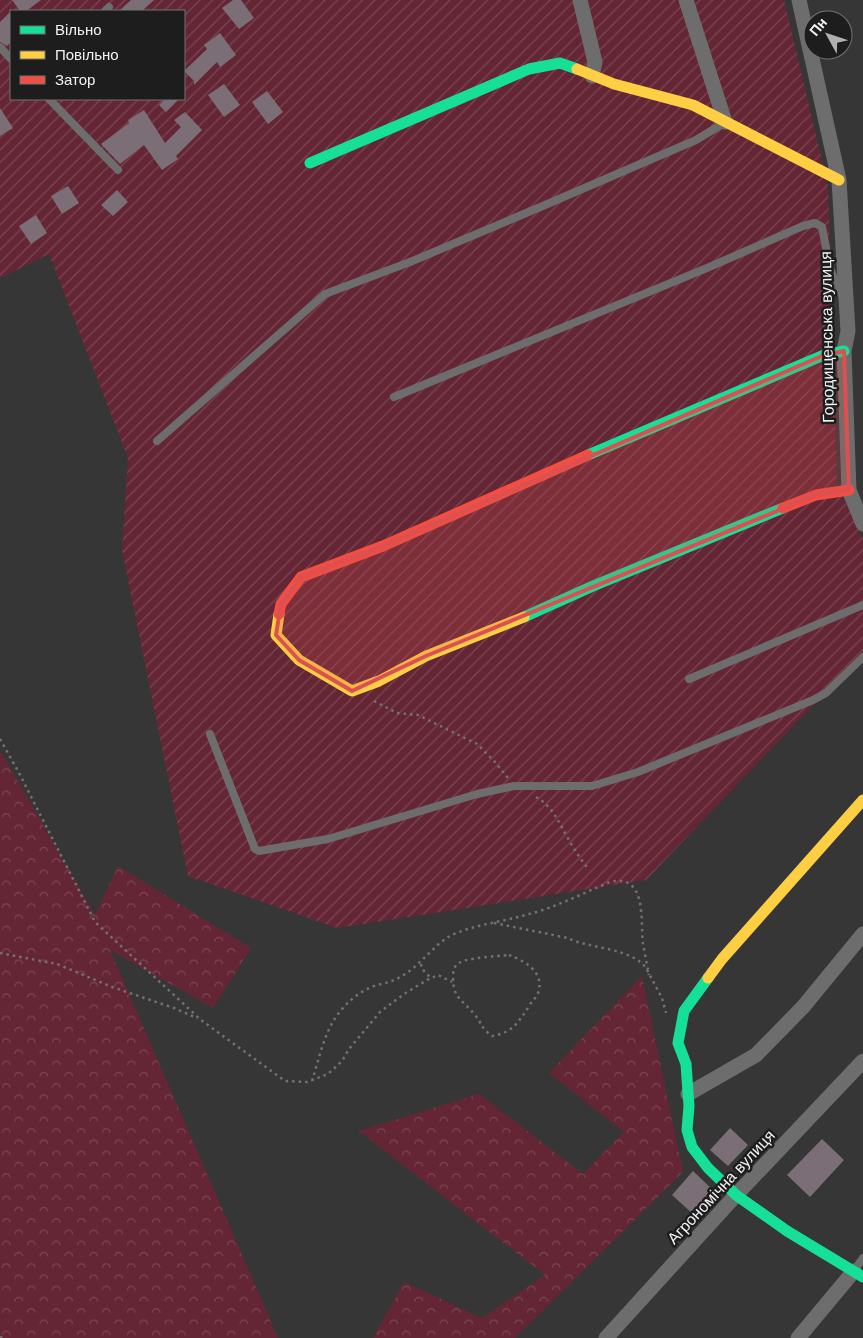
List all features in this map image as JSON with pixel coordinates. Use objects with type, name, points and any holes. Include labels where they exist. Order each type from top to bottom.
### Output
[{"type":"street","points":[[580,0],[595,62],[592,76]]},
{"type":"street","points":[[686,0],[726,122]]},
{"type":"street","name":"Городищенська вулиця","points":[[799,0],[840,180],[848,331],[844,350],[849,490],[863,524]]},
{"type":"street","points":[[310,163],[528,69],[560,63],[614,84],[693,105],[840,180]]},
{"type":"street","points":[[844,350],[806,362],[620,440],[383,546],[301,576],[281,604],[276,635],[299,660],[352,691],[379,681],[426,656],[512,622],[592,586],[816,496],[849,490]]},
{"type":"street","points":[[798,1338],[860,1273],[787,1232],[736,1195],[708,1168],[692,1147],[687,1130],[689,1106],[686,1064],[678,1043],[684,1011],[722,959],[863,800]]},
{"type":"street","points":[[688,1094],[756,1055],[803,1007],[863,934]]},
{"type":"street","name":"Агрономічна вулиця","points":[[606,1338],[736,1195],[863,1061]]},
{"type":"lane","points":[[0,48],[10,58]]},
{"type":"lane","points":[[50,100],[118,170]]},
{"type":"lane","points":[[157,441],[325,294],[410,262],[556,201],[696,140],[726,122]]},
{"type":"lane","points":[[394,397],[698,272],[803,226],[815,223],[822,227],[830,269],[847,306]]},
{"type":"lane","points":[[690,679],[863,605]]},
{"type":"lane","points":[[210,734],[255,849],[259,851],[328,839],[477,794],[514,786],[592,786],[638,772],[813,700],[826,693],[863,657]]},
{"type":"lane","points":[[860,1273],[863,1258]]},
{"type":"path","points":[[355,690],[397,713],[418,715],[477,744],[495,762],[518,791],[531,793],[544,801],[555,813],[568,838],[589,870]]},
{"type":"path","points":[[0,739],[95,922],[200,1020],[284,1081],[298,1083],[312,1081],[336,1068],[349,1049],[380,1012],[404,994],[438,975],[452,982],[455,994],[476,1016],[482,1028],[492,1036],[503,1034],[514,1028],[537,995],[539,981],[533,969],[520,960],[508,955],[459,962],[454,968],[452,982]]},
{"type":"path","points":[[312,1081],[329,1028],[347,1004],[364,991],[391,982],[415,968],[439,945],[453,935],[558,905],[610,882],[624,882],[634,888],[640,898],[643,944],[649,975]]},
{"type":"path","points":[[493,923],[568,938],[576,942],[619,952],[644,965],[656,987]]},
{"type":"path","points":[[0,953],[57,964],[112,987],[174,1008],[200,1020]]},
{"type":"path","points":[[421,962],[422,969],[431,978]]},
{"type":"highlighted area","points":[[844,351],[849,490],[816,495],[426,656],[352,691],[299,660],[276,635],[281,604],[301,577],[383,546],[824,355]]},
{"type":"green space","points":[[0,0],[784,0],[828,186],[837,485],[863,539],[863,653],[646,880],[337,928],[188,876],[122,550],[128,458],[49,254],[0,278]]},
{"type":"green space","points":[[0,750],[95,915],[118,866],[251,948],[213,1008],[110,950],[278,1338],[0,1338]]},
{"type":"green space","points":[[642,976],[683,1172],[515,1338],[373,1338],[404,1282],[482,1318],[545,1275],[359,1131],[479,1094],[583,1174],[624,1132],[549,1073]]},
{"type":"building","points":[[12,0],[41,0],[27,10],[19,10]]},
{"type":"building","points":[[131,0],[154,0],[143,10],[120,10]]},
{"type":"building","points":[[233,0],[241,0],[254,18],[239,29],[222,8]]},
{"type":"building","points":[[10,12],[10,43],[7,46],[0,42],[0,22]]},
{"type":"building","points":[[220,33],[236,55],[220,67],[217,62],[194,85],[194,81],[185,70],[207,49],[204,45]]},
{"type":"building","points":[[224,84],[240,105],[224,117],[208,95]]},
{"type":"building","points":[[267,91],[283,112],[268,124],[252,102]]},
{"type":"building","points":[[164,100],[178,100],[166,112],[159,105]]},
{"type":"building","points":[[0,108],[13,128],[0,136]]},
{"type":"building","points":[[144,110],[165,143],[181,127],[174,120],[185,112],[202,130],[176,156],[178,159],[162,170],[144,145],[120,164],[101,144],[129,123],[128,120]]},
{"type":"building","points":[[68,186],[79,203],[62,214],[51,196]]},
{"type":"building","points":[[117,190],[128,202],[113,216],[101,205]]},
{"type":"building","points":[[36,215],[47,233],[31,244],[19,226]]},
{"type":"building","points":[[730,1128],[748,1145],[728,1166],[710,1150]]},
{"type":"building","points":[[822,1139],[844,1160],[810,1197],[787,1175]]},
{"type":"building","points":[[693,1171],[715,1192],[694,1215],[672,1195]]},
{"type":"traffic: fast","points":[[310,163],[529,69],[560,63],[577,69]]},
{"type":"traffic: fast","points":[[588,455],[824,355],[844,351]]},
{"type":"traffic: fast","points":[[524,617],[593,586],[783,508]]},
{"type":"traffic: fast","points":[[708,978],[684,1011],[678,1043],[686,1064],[689,1106],[687,1130],[692,1147],[708,1168],[736,1195],[787,1231],[863,1277]]},
{"type":"traffic: slow","points":[[577,69],[614,84],[693,105],[839,180]]},
{"type":"traffic: slow","points":[[279,614],[276,635],[299,660],[352,691],[379,681],[426,656],[524,617]]},
{"type":"traffic: slow","points":[[708,978],[722,959],[863,800]]},
{"type":"traffic: jam","points":[[279,614],[281,604],[301,577],[383,546],[588,455]]},
{"type":"traffic: jam","points":[[783,508],[816,495],[849,490]]}]
